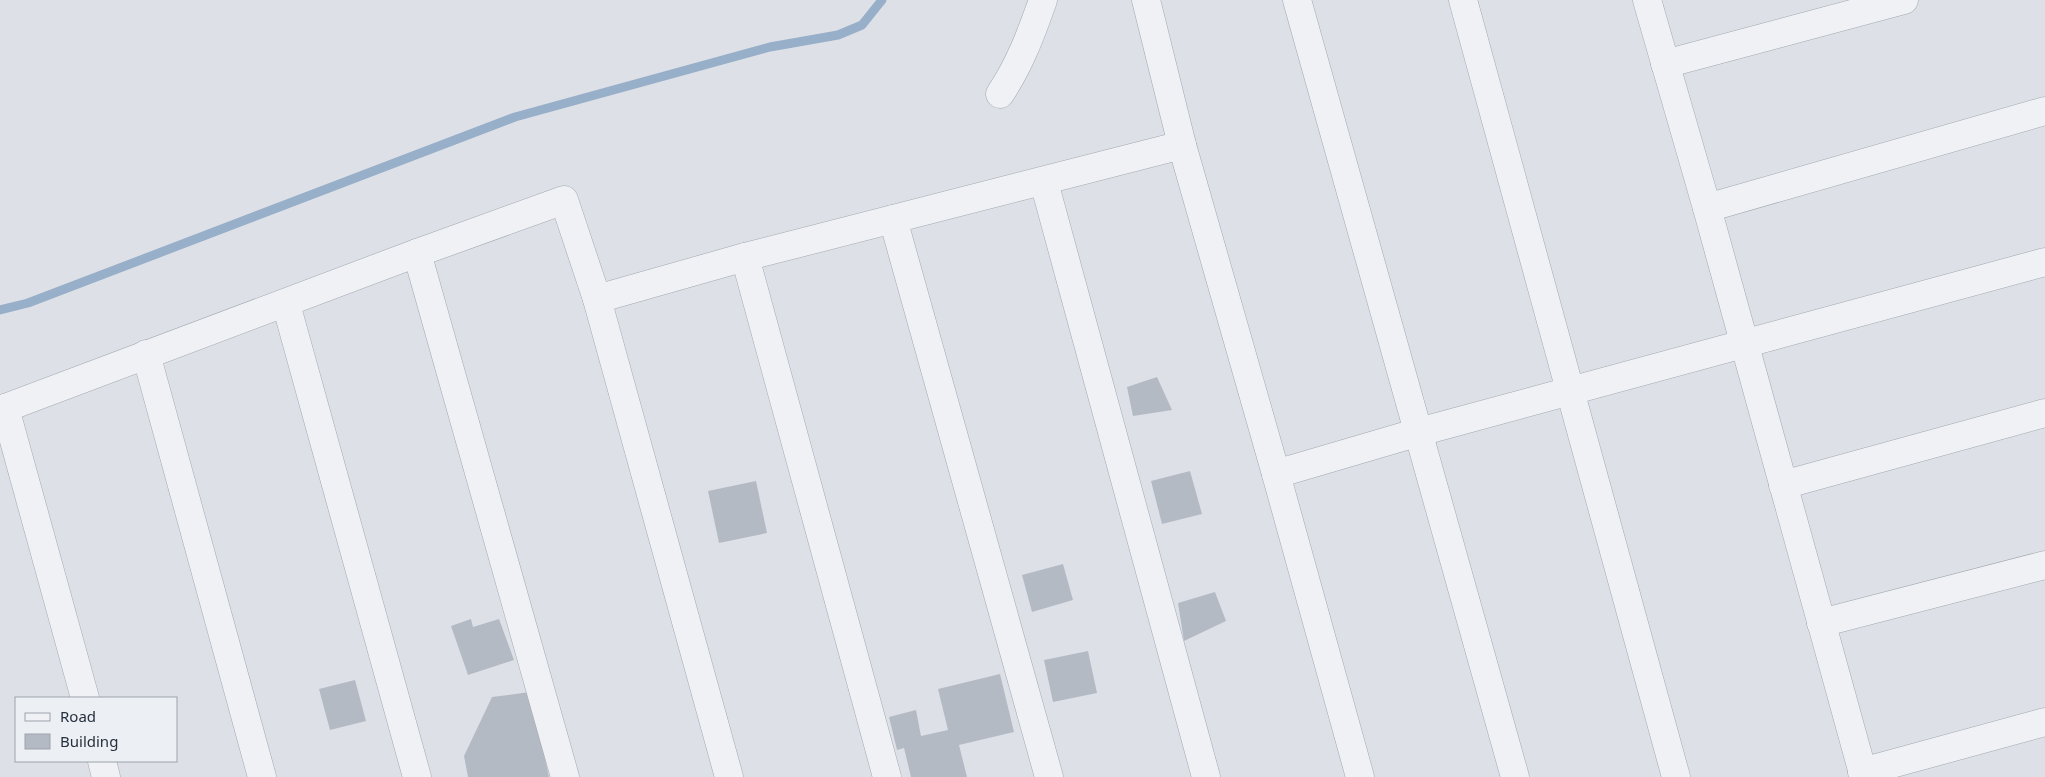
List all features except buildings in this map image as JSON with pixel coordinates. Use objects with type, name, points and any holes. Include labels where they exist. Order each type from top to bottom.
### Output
[{"type":"street","points":[[1000,94],[1021,60],[1032,35],[1042,0]]},
{"type":"street","points":[[1146,0],[1182,145],[1360,777]]},
{"type":"street","points":[[1297,0],[1515,777]]},
{"type":"street","points":[[1463,0],[1676,777]]},
{"type":"street","points":[[1647,0],[1707,208],[1863,774],[2045,722]]},
{"type":"street","points":[[1665,64],[1904,0]]},
{"type":"street","points":[[1707,208],[2045,111]]},
{"type":"street","points":[[597,298],[745,257],[1044,182],[1182,145]]},
{"type":"street","points":[[1044,182],[1206,777]]},
{"type":"street","points":[[85,697],[3,409],[146,354],[286,304],[417,253],[564,200],[597,298],[729,777]]},
{"type":"street","points":[[893,219],[1049,777]]},
{"type":"street","points":[[417,253],[565,777]]},
{"type":"street","points":[[745,257],[888,777]]},
{"type":"street","points":[[1276,474],[1419,432],[1744,346],[2045,262]]},
{"type":"street","points":[[286,304],[417,777]]},
{"type":"street","points":[[146,354],[262,777]]},
{"type":"street","points":[[1783,485],[2045,413]]},
{"type":"street","points":[[1821,623],[2045,565]]},
{"type":"street","points":[[102,762],[106,777]]},
{"type":"waterway","points":[[0,310],[28,303],[515,117],[770,47],[838,35],[862,25],[882,0]]}]
